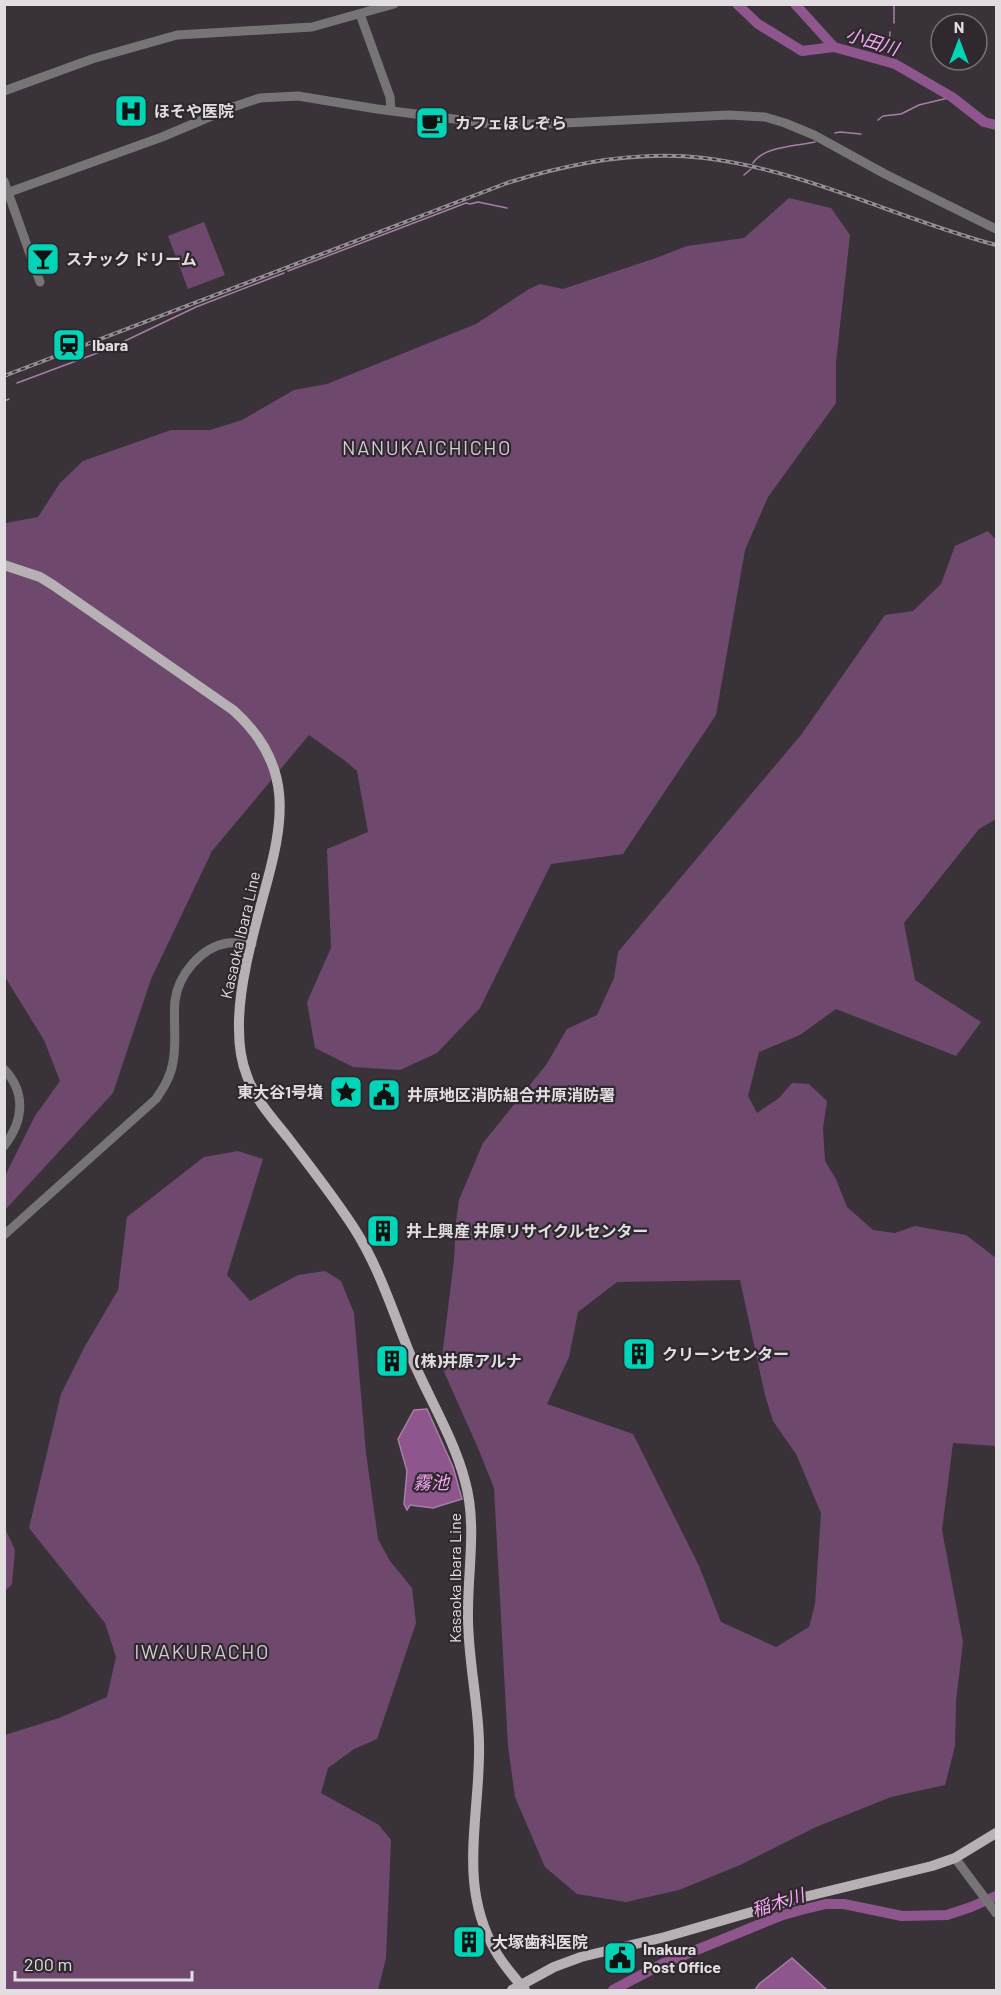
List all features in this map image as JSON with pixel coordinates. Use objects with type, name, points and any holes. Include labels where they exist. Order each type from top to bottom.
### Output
[{"type":"main road","name":"Kasaoka Ibara Line","points":[[4,565],[40,577],[53,585],[233,710],[257,734],[272,761],[279,794],[279,829],[239,1008],[239,1042],[247,1077],[255,1095],[316,1174],[368,1252],[382,1280],[411,1355],[438,1410],[465,1479],[472,1525],[468,1613],[479,1756],[472,1878],[487,1934],[519,1989]]},
{"type":"main road","points":[[519,1989],[554,1967],[581,1957],[665,1937],[820,1892],[912,1872],[955,1858],[996,1833]]},
{"type":"street","points":[[4,91],[92,59],[177,34],[312,27],[394,4]]},
{"type":"street","points":[[360,14],[390,97],[392,111]]},
{"type":"street","points":[[6,195],[232,107],[260,98],[298,96],[477,123],[512,125],[729,115],[765,117],[814,135],[885,174],[996,228]]},
{"type":"street","points":[[4,181],[6,195],[38,283]]},
{"type":"street","points":[[4,1235],[156,1099],[166,1085],[174,1060],[176,998],[179,986],[191,965],[218,946],[229,943],[252,944]]},
{"type":"street","points":[[4,1069],[15,1083],[21,1105],[16,1129],[4,1146]]},
{"type":"street","points":[[955,1858],[994,1909]]},
{"type":"shaded area","points":[[789,198],[831,208],[850,235],[836,362],[836,403],[768,497],[745,550],[716,715],[623,854],[551,864],[480,1008],[437,1053],[400,1070],[353,1067],[315,1048],[307,1002],[331,948],[327,849],[368,832],[357,771],[309,735],[212,851],[151,979],[113,1093],[5,1210],[5,1176],[35,1116],[60,1081],[44,1040],[5,977],[5,521],[6,523],[38,517],[60,483],[83,461],[171,430],[210,430],[242,420],[294,390],[327,384],[476,324],[540,284],[563,289],[687,246],[744,238]]},
{"type":"shaded area","points":[[204,222],[225,275],[188,289],[168,236]]},
{"type":"shaded area","points":[[988,531],[996,540],[996,819],[979,829],[904,923],[915,980],[981,1022],[956,1056],[836,1009],[800,1035],[759,1052],[748,1096],[757,1113],[779,1098],[792,1083],[809,1084],[827,1101],[823,1128],[825,1161],[836,1179],[847,1207],[873,1230],[895,1233],[915,1226],[966,1235],[996,1258],[996,1446],[953,1443],[942,1530],[963,1642],[956,1701],[955,1746],[945,1785],[891,1797],[816,1827],[740,1865],[679,1890],[626,1902],[577,1894],[545,1867],[515,1797],[508,1746],[494,1488],[441,1365],[459,1200],[483,1143],[546,1065],[567,1029],[597,1015],[614,978],[618,952],[801,735],[885,615],[913,611],[941,584],[955,546]],"holes":[[[740,1280],[765,1395],[773,1421],[796,1454],[821,1513],[815,1604],[809,1627],[776,1647],[721,1622],[699,1566],[633,1434],[547,1404],[569,1357],[578,1312],[617,1282]]]},
{"type":"shaded area","points":[[238,1151],[263,1159],[227,1275],[250,1301],[298,1275],[325,1271],[341,1281],[354,1313],[366,1453],[378,1539],[390,1561],[412,1588],[416,1623],[377,1739],[354,1749],[328,1768],[321,1793],[379,1825],[391,1840],[386,1958],[378,1990],[5,1990],[5,1735],[59,1718],[107,1697],[116,1657],[105,1623],[29,1528],[61,1394],[84,1348],[118,1290],[127,1217],[204,1157]]},
{"type":"shaded area","points":[[5,1528],[15,1550],[12,1584],[5,1591]]},
{"type":"water","name":"霧池","points":[[427,1409],[453,1467],[462,1499],[433,1508],[410,1505],[407,1510],[404,1504],[407,1471],[398,1439],[414,1410]]},
{"type":"water","points":[[792,1958],[827,1990],[755,1990],[759,1984]]},
{"type":"waterway","name":"小田川","points":[[737,4],[758,24],[802,51],[834,47],[895,64],[952,97],[984,122],[996,125]]},
{"type":"waterway","points":[[795,4],[834,47]]},
{"type":"waterway","points":[[894,4],[894,23]]},
{"type":"waterway","points":[[890,32],[889,48],[895,64]]},
{"type":"waterway","points":[[878,120],[883,116],[901,114],[919,105],[952,97]]},
{"type":"waterway","points":[[835,133],[861,134]]},
{"type":"waterway","points":[[753,163],[758,157],[773,150],[815,142]]},
{"type":"waterway","points":[[744,175],[751,169]]},
{"type":"waterway","points":[[288,271],[466,203],[478,202],[507,208]]},
{"type":"waterway","points":[[17,383],[108,349],[196,307],[284,273]]},
{"type":"waterway","points":[[4,401],[9,399]]},
{"type":"waterway","name":"稲木川","points":[[613,1990],[662,1964],[780,1916],[801,1910],[826,1904],[844,1904],[902,1916],[947,1915],[996,1896]]},
{"type":"railway","points":[[4,376],[507,183],[579,164],[604,160],[679,156],[742,164],[815,184],[996,245]]},
{"type":"place","name":"ほそや医院","points":[[131,111]]},
{"type":"place","name":"カフェほしぞら","points":[[432,123]]},
{"type":"place","name":"スナック ドリーム","points":[[43,259]]},
{"type":"place","name":"Ibara","points":[[69,345]]},
{"type":"place","name":"東大谷1号墳","points":[[346,1092]]},
{"type":"place","name":"井原地区消防組合井原消防署","points":[[384,1095]]},
{"type":"place","name":"井上興産 井原リサイクルセンター","points":[[383,1231]]},
{"type":"place","name":"クリーンセンター","points":[[639,1354]]},
{"type":"place","name":"(株)井原アルナ","points":[[392,1361]]},
{"type":"place","name":"大塚歯科医院","points":[[469,1942]]},
{"type":"place","name":"Inakura Post Office","points":[[620,1958]]},
{"type":"district","name":"NANUKAICHICHO","points":[[427,448]]},
{"type":"district","name":"IWAKURACHO","points":[[202,1652]]}]
